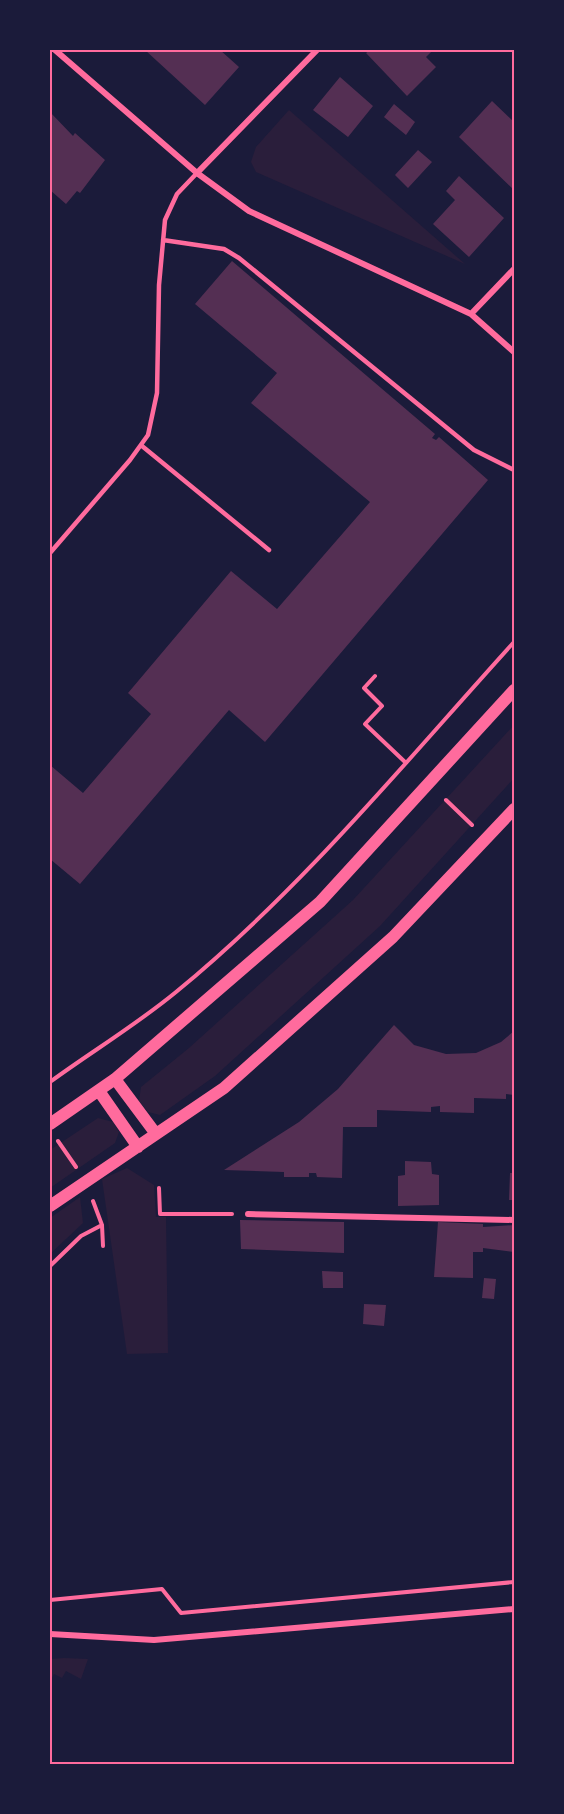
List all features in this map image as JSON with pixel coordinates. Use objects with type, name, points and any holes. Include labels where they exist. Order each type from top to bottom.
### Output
[{"type":"main road","points":[[50,1124],[115,1079],[320,902],[514,690]]},
{"type":"main road","points":[[50,1206],[224,1088],[291,1031],[393,937],[514,809]]},
{"type":"main road","points":[[115,1079],[156,1134]]},
{"type":"main road","points":[[99,1091],[138,1147]]},
{"type":"street","points":[[55,50],[197,173],[249,211],[471,314],[514,352]]},
{"type":"street","points":[[197,173],[317,50]]},
{"type":"street","points":[[471,314],[514,269]]},
{"type":"street","points":[[248,1214],[514,1220]]},
{"type":"street","points":[[50,1634],[154,1640],[514,1609]]},
{"type":"lane","points":[[50,553],[142,446],[153,420],[157,393],[159,285],[165,220],[177,194],[197,173]]},
{"type":"lane","points":[[163,240],[224,249],[239,258],[474,450],[514,470]]},
{"type":"lane","points":[[142,446],[269,550]]},
{"type":"path","points":[[50,1082],[175,993],[309,869],[514,642]]},
{"type":"path","points":[[375,676],[364,688],[382,706],[365,724],[405,762]]},
{"type":"path","points":[[446,800],[472,825]]},
{"type":"path","points":[[60,1143],[78,1169]]},
{"type":"path","points":[[159,1188],[160,1214],[248,1214]]},
{"type":"path","points":[[92,1199],[102,1225],[103,1246]]},
{"type":"path","points":[[50,1266],[81,1236],[102,1225]]},
{"type":"path","points":[[50,1600],[162,1589],[181,1613],[514,1582]]},
{"type":"shaded area","points":[[289,110],[465,264],[256,172],[251,162],[256,147]]},
{"type":"shaded area","points":[[514,725],[514,778],[380,926],[215,1076],[160,1115],[148,1112],[139,1101],[141,1087],[189,1048],[353,900]]},
{"type":"shaded area","points":[[98,1118],[113,1122],[119,1132],[115,1143],[50,1188],[50,1150]]},
{"type":"shaded area","points":[[127,1168],[154,1185],[156,1217],[166,1217],[168,1353],[127,1354],[102,1179]]},
{"type":"shaded area","points":[[80,1197],[83,1223],[50,1254],[50,1218]]},
{"type":"shaded area","points":[[50,1659],[88,1659],[81,1679],[66,1671],[62,1678],[54,1674],[50,1682]]},
{"type":"building","points":[[145,50],[220,50],[239,67],[205,105]]},
{"type":"building","points":[[370,50],[433,50],[426,57],[436,67],[407,96],[366,53]]},
{"type":"building","points":[[340,77],[373,106],[348,137],[313,110]]},
{"type":"building","points":[[492,101],[514,122],[514,190],[459,137]]},
{"type":"building","points":[[394,104],[415,122],[406,135],[384,117]]},
{"type":"building","points":[[50,112],[73,136],[75,133],[105,160],[80,193],[77,191],[66,204],[50,190]]},
{"type":"building","points":[[418,150],[432,162],[408,188],[395,175]]},
{"type":"building","points":[[459,176],[504,218],[469,257],[433,224],[455,200],[446,191]]},
{"type":"building","points":[[232,261],[435,434],[432,438],[436,440],[439,437],[488,480],[265,742],[229,710],[80,884],[50,859],[50,765],[83,793],[151,714],[128,693],[231,571],[277,609],[370,502],[251,403],[277,373],[195,304]]},
{"type":"building","points":[[394,1025],[414,1045],[446,1054],[476,1053],[501,1042],[514,1031],[514,1095],[506,1094],[506,1099],[474,1098],[474,1113],[440,1112],[440,1106],[431,1107],[431,1112],[377,1110],[377,1127],[343,1127],[342,1178],[317,1177],[316,1173],[309,1173],[309,1177],[284,1177],[284,1172],[224,1170],[299,1122],[338,1089]]},
{"type":"building","points":[[405,1161],[431,1162],[432,1174],[439,1175],[439,1205],[398,1206],[398,1176],[405,1175]]},
{"type":"building","points":[[510,1173],[514,1173],[514,1200],[509,1200]]},
{"type":"building","points":[[240,1220],[344,1222],[344,1253],[241,1249]]},
{"type":"building","points":[[438,1222],[483,1224],[483,1227],[514,1225],[514,1252],[483,1248],[483,1252],[473,1252],[473,1278],[434,1277]]},
{"type":"building","points":[[322,1271],[343,1272],[343,1288],[323,1288]]},
{"type":"building","points":[[484,1278],[496,1279],[494,1299],[482,1298]]},
{"type":"building","points":[[364,1304],[386,1305],[384,1326],[363,1324]]}]
